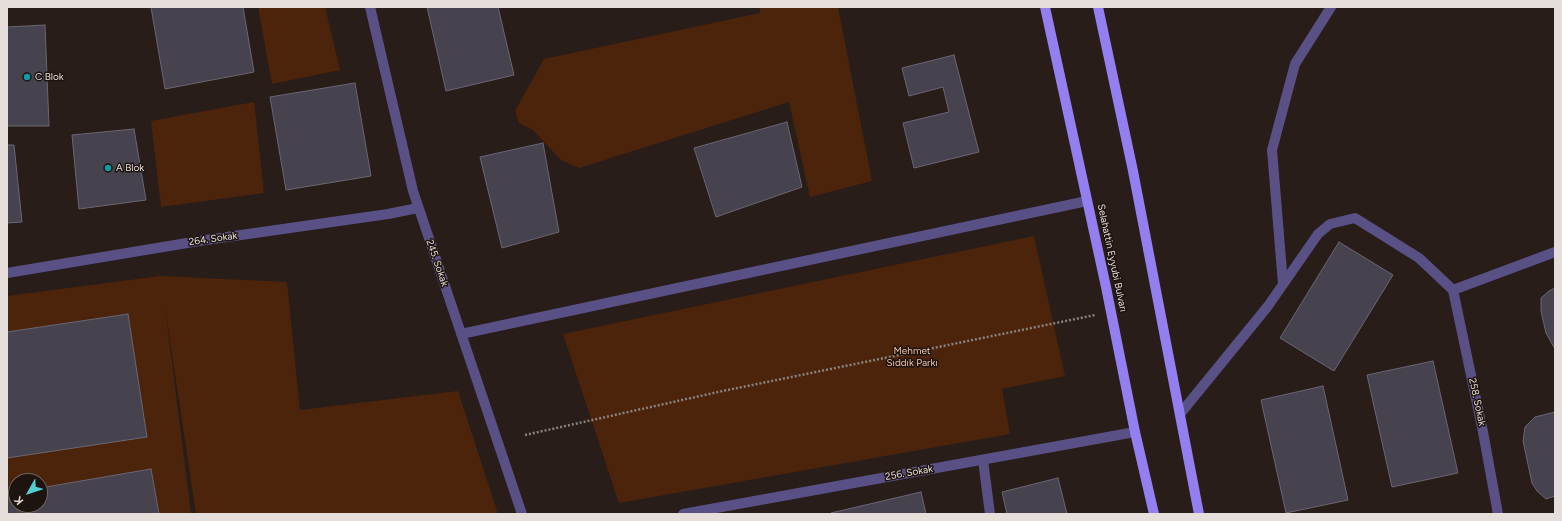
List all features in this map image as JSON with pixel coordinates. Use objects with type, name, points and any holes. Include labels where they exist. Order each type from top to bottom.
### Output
[{"type":"main road","name":"Selahattin Eyyubi Bulvarı","points":[[1045,7],[1111,311],[1135,432],[1154,514]]},
{"type":"main road","points":[[1098,7],[1133,171],[1199,514]]},
{"type":"street","name":"245. Sokak","points":[[370,7],[418,208],[522,514]]},
{"type":"street","points":[[1283,284],[1272,150],[1295,64],[1331,7]]},
{"type":"street","points":[[461,334],[1087,201]]},
{"type":"street","name":"264. Sokak","points":[[7,273],[199,241],[388,214],[418,208]]},
{"type":"street","points":[[1180,414],[1268,306],[1318,234],[1330,224],[1354,218],[1419,258],[1453,290],[1555,252]]},
{"type":"street","name":"258. Sokak","points":[[1453,290],[1483,432],[1498,514]]},
{"type":"street","name":"256. Sokak","points":[[683,514],[1135,432]]},
{"type":"street","points":[[982,460],[990,514]]},
{"type":"path","points":[[525,435],[718,392],[1111,311]]},
{"type":"green space","points":[[258,7],[325,7],[340,70],[272,84]]},
{"type":"green space","points":[[760,7],[838,7],[872,181],[810,197],[789,102],[579,168],[561,160],[533,130],[519,123],[515,111],[544,59],[760,13]]},
{"type":"green space","points":[[254,102],[264,193],[161,207],[151,121]]},
{"type":"green space","name":"Mehmet Sıddık Parkı","points":[[1034,236],[1065,376],[1002,389],[1010,434],[619,503],[563,334]]},
{"type":"green space","points":[[160,276],[287,282],[300,410],[458,391],[498,514],[196,514],[165,307],[191,514],[7,514],[7,296]]},
{"type":"building","points":[[151,7],[243,7],[254,72],[165,89]]},
{"type":"building","points":[[427,7],[498,7],[514,75],[446,91]]},
{"type":"building","name":"C Blok","points":[[45,25],[49,126],[7,126],[7,27]]},
{"type":"building","points":[[954,55],[979,152],[914,168],[903,123],[949,112],[943,87],[909,96],[902,68]]},
{"type":"building","points":[[355,83],[371,176],[286,190],[270,97]]},
{"type":"building","points":[[787,122],[802,187],[716,217],[694,148]]},
{"type":"building","name":"A Blok","points":[[134,129],[146,200],[79,209],[72,135]]},
{"type":"building","points":[[543,143],[559,232],[502,248],[480,157]]},
{"type":"building","points":[[7,145],[14,145],[22,222],[7,223]]},
{"type":"building","points":[[1339,242],[1393,275],[1334,371],[1280,338]]},
{"type":"building","points":[[1555,288],[1555,349],[1546,333],[1541,311],[1541,298]]},
{"type":"building","points":[[128,314],[147,437],[7,458],[7,332]]},
{"type":"building","points":[[1433,361],[1458,473],[1392,487],[1367,375]]},
{"type":"building","points":[[1323,386],[1348,500],[1286,513],[1261,400]]},
{"type":"building","points":[[1555,412],[1555,496],[1546,499],[1537,491],[1532,483],[1523,441],[1525,427],[1535,417]]},
{"type":"building","points":[[151,469],[159,514],[7,514],[8,493],[8,513],[48,513],[48,487]]},
{"type":"building","points":[[1058,478],[1067,514],[1007,514],[1002,492]]},
{"type":"building","points":[[921,492],[926,514],[831,514],[831,513]]},
{"type":"place","name":"C Blok","points":[[27,77]]},
{"type":"place","name":"A Blok","points":[[108,168]]}]
